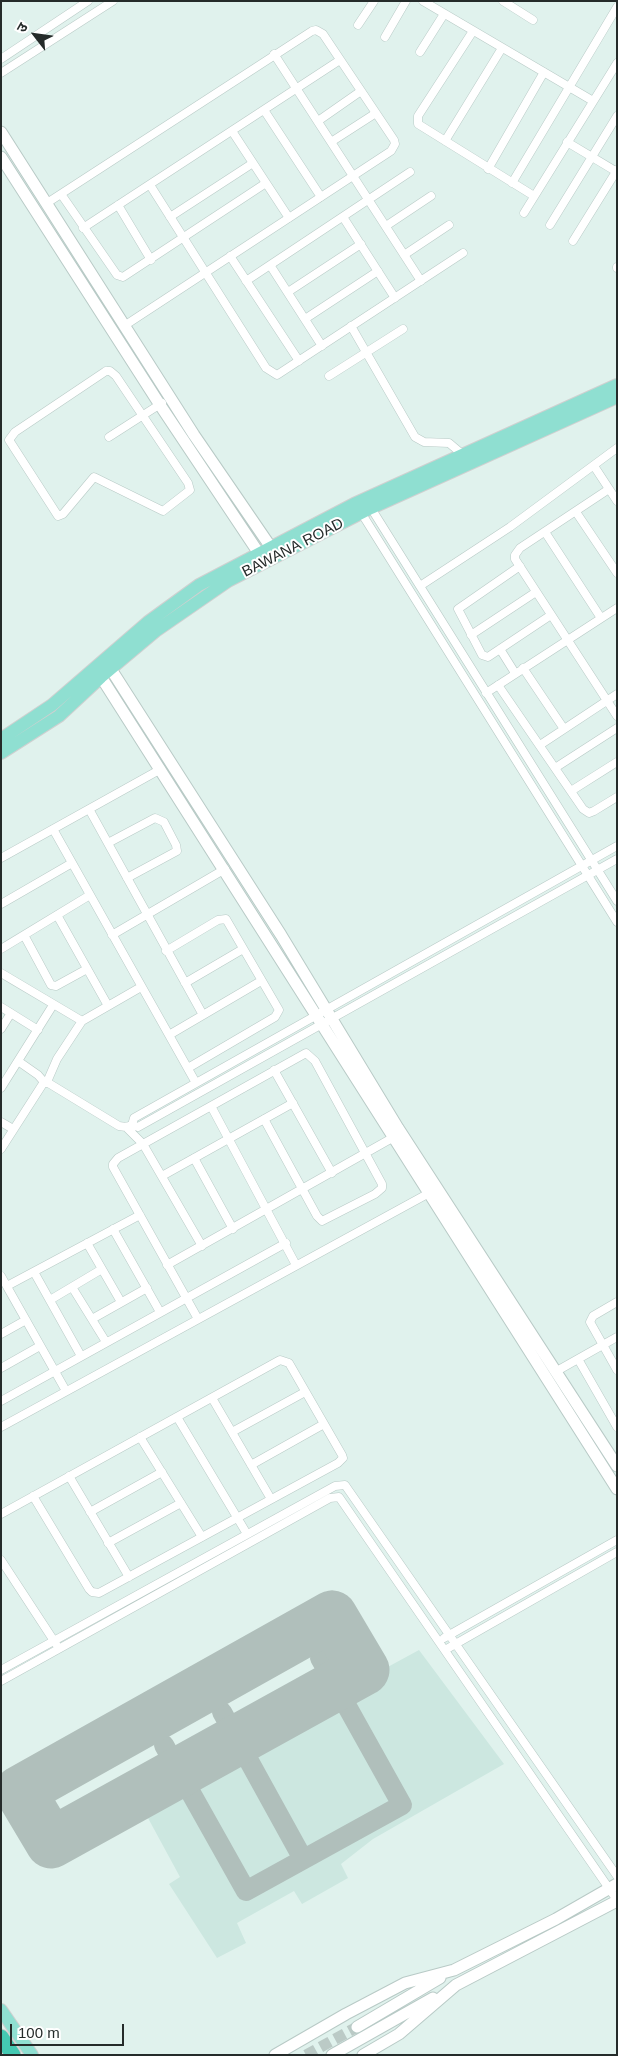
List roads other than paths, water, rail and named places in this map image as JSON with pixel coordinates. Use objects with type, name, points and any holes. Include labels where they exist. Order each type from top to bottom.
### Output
[{"type":"highway","points":[[1,2037],[13,2055]]},
{"type":"main road","name":"BAWANA ROAD","points":[[1,753],[59,716],[148,622],[196,587],[270,546],[462,454],[617,385]]},
{"type":"main road","name":"BAWANA ROAD","points":[[1,739],[52,706],[219,586],[366,511],[617,397]]},
{"type":"main road","points":[[1,2010],[32,2055]]},
{"type":"street","points":[[1,73],[113,1]]},
{"type":"street","points":[[358,25],[374,1]]},
{"type":"street","points":[[385,37],[406,1]]},
{"type":"street","points":[[423,1],[593,101]]},
{"type":"street","points":[[503,1],[532,20]]},
{"type":"street","points":[[1,59],[84,3],[90,16]]},
{"type":"street","points":[[512,183],[617,7]]},
{"type":"street","points":[[420,52],[444,14]]},
{"type":"street","points":[[47,203],[308,32],[316,30],[323,34],[394,140],[394,147],[353,176],[124,326]]},
{"type":"street","points":[[473,31],[416,120],[421,127],[534,196]]},
{"type":"street","points":[[445,141],[502,48]]},
{"type":"street","points":[[274,54],[421,281]]},
{"type":"street","points":[[83,228],[340,60]]},
{"type":"street","points":[[524,213],[617,63]]},
{"type":"street","points":[[488,169],[544,72]]},
{"type":"street","points":[[318,121],[360,91]]},
{"type":"street","points":[[264,110],[321,197]]},
{"type":"street","points":[[331,142],[376,113]]},
{"type":"street","points":[[550,225],[617,116]]},
{"type":"street","points":[[232,131],[289,218]]},
{"type":"street","points":[[1,132],[170,398],[270,546]]},
{"type":"street","points":[[568,142],[617,171],[573,241]]},
{"type":"street","points":[[1,157],[160,405],[258,552]]},
{"type":"street","points":[[170,217],[252,163]]},
{"type":"street","points":[[246,281],[410,172]]},
{"type":"street","points":[[61,194],[83,228],[120,277],[127,275],[184,239],[266,183]]},
{"type":"street","points":[[150,185],[271,373],[277,375],[463,253]]},
{"type":"street","points":[[386,226],[431,196]]},
{"type":"street","points":[[118,205],[151,260]]},
{"type":"street","points":[[343,216],[395,298]]},
{"type":"street","points":[[404,255],[449,225]]},
{"type":"street","points":[[288,292],[361,244]]},
{"type":"street","points":[[230,256],[299,361]]},
{"type":"street","points":[[270,265],[322,346]]},
{"type":"street","points":[[305,319],[378,271]]},
{"type":"street","points":[[351,326],[415,437],[424,442],[449,443],[462,454]]},
{"type":"street","points":[[329,376],[403,330]]},
{"type":"street","points":[[106,371],[110,371],[116,376],[142,416],[190,487],[188,493],[163,511],[94,477],[63,514],[58,516],[9,440],[15,432],[106,371]]},
{"type":"street","points":[[109,437],[170,398]]},
{"type":"street","points":[[420,586],[510,527],[617,448]]},
{"type":"street","points":[[594,466],[617,501]]},
{"type":"street","points":[[609,489],[517,551],[515,560],[617,716]]},
{"type":"street","points":[[366,511],[420,586],[617,901]]},
{"type":"street","points":[[366,511],[587,876],[617,922]]},
{"type":"street","points":[[576,512],[617,573]]},
{"type":"street","points":[[545,532],[601,618]]},
{"type":"street","points":[[520,566],[460,606],[458,613],[484,657],[500,649],[551,615]]},
{"type":"street","points":[[471,636],[536,592]]},
{"type":"street","points":[[486,693],[617,608]]},
{"type":"street","points":[[500,649],[516,673]]},
{"type":"street","points":[[103,668],[161,769],[394,1137],[617,1466]]},
{"type":"street","points":[[103,668],[330,1013],[432,1191],[617,1489]]},
{"type":"street","points":[[523,668],[564,729]]},
{"type":"street","points":[[498,685],[583,809],[589,813],[617,797]]},
{"type":"street","points":[[540,745],[617,694]]},
{"type":"street","points":[[555,768],[617,728]]},
{"type":"street","points":[[571,791],[617,762]]},
{"type":"street","points":[[1,858],[161,769]]},
{"type":"street","points":[[89,809],[203,1016]]},
{"type":"street","points":[[108,843],[158,817],[164,822],[176,844],[177,851],[127,878]]},
{"type":"street","points":[[53,829],[196,1082]]},
{"type":"street","points":[[18,1061],[46,1082],[118,1126],[138,1127],[590,860],[617,846]]},
{"type":"street","points":[[129,1126],[134,1118],[196,1082],[319,1019],[617,859]]},
{"type":"street","points":[[1,904],[72,863]]},
{"type":"street","points":[[112,934],[225,869]]},
{"type":"street","points":[[1,949],[90,895]]},
{"type":"street","points":[[57,915],[107,1004]]},
{"type":"street","points":[[166,950],[222,918],[228,922],[277,1006],[277,1014],[188,1068]]},
{"type":"street","points":[[24,935],[50,985],[56,986],[87,969]]},
{"type":"street","points":[[185,983],[243,950]]},
{"type":"street","points":[[1,973],[82,1021]]},
{"type":"street","points":[[169,1035],[261,981]]},
{"type":"street","points":[[1,1149],[46,1082],[56,1059],[82,1021],[107,1004],[141,987]]},
{"type":"street","points":[[1,1088],[53,1005]]},
{"type":"street","points":[[1,1007],[38,1030]]},
{"type":"street","points":[[1,1029],[11,1013]]},
{"type":"street","points":[[198,1319],[167,1266],[113,1164],[118,1158],[302,1054],[310,1054],[382,1184],[376,1194],[322,1221],[316,1216],[264,1119]]},
{"type":"street","points":[[274,1070],[332,1173]]},
{"type":"street","points":[[162,1176],[293,1103]]},
{"type":"street","points":[[211,1106],[286,1243],[296,1265]]},
{"type":"street","points":[[1,1122],[13,1129]]},
{"type":"street","points":[[129,1126],[143,1144],[202,1246]]},
{"type":"street","points":[[167,1266],[366,1155],[394,1137]]},
{"type":"street","points":[[194,1158],[233,1229]]},
{"type":"street","points":[[1,1427],[432,1191]]},
{"type":"street","points":[[7,1286],[140,1215]]},
{"type":"street","points":[[113,1229],[160,1312]]},
{"type":"street","points":[[87,1243],[122,1302]]},
{"type":"street","points":[[1,1401],[286,1243]]},
{"type":"street","points":[[50,1300],[102,1269]]},
{"type":"street","points":[[34,1272],[81,1356]]},
{"type":"street","points":[[1,1276],[66,1391]]},
{"type":"street","points":[[72,1287],[106,1342]]},
{"type":"street","points":[[92,1319],[147,1288]]},
{"type":"street","points":[[617,1302],[591,1319],[591,1326],[617,1370]]},
{"type":"street","points":[[1,1334],[26,1320]]},
{"type":"street","points":[[555,1372],[617,1337]]},
{"type":"street","points":[[1,1368],[40,1346]]},
{"type":"street","points":[[1,1514],[33,1496],[69,1476],[176,1417],[283,1359],[288,1363],[342,1454],[341,1461],[99,1593],[92,1592],[33,1496]]},
{"type":"street","points":[[578,1359],[617,1427]]},
{"type":"street","points":[[232,1432],[305,1392]]},
{"type":"street","points":[[212,1398],[271,1499]]},
{"type":"street","points":[[176,1417],[247,1534]]},
{"type":"street","points":[[251,1465],[324,1424]]},
{"type":"street","points":[[140,1437],[202,1537]]},
{"type":"street","points":[[90,1512],[162,1472]]},
{"type":"street","points":[[69,1476],[128,1577]]},
{"type":"street","points":[[1,1670],[335,1486],[345,1485],[617,1876]]},
{"type":"street","points":[[1,1682],[335,1496],[343,1500],[438,1641],[613,1886],[617,1900],[456,1985],[332,2055]]},
{"type":"street","points":[[108,1542],[181,1503]]},
{"type":"street","points":[[438,1641],[617,1540]]},
{"type":"street","points":[[445,1650],[617,1552]]},
{"type":"street","points":[[1,1560],[60,1650]]},
{"type":"street","points":[[357,2027],[454,1970],[556,1919],[613,1886]]},
{"type":"street","points":[[275,2055],[346,2014],[405,1984],[454,1970]]},
{"type":"street","points":[[363,2055],[399,2034],[456,1985]]},
{"type":"tunnel","points":[[306,2055],[357,2027]]}]
